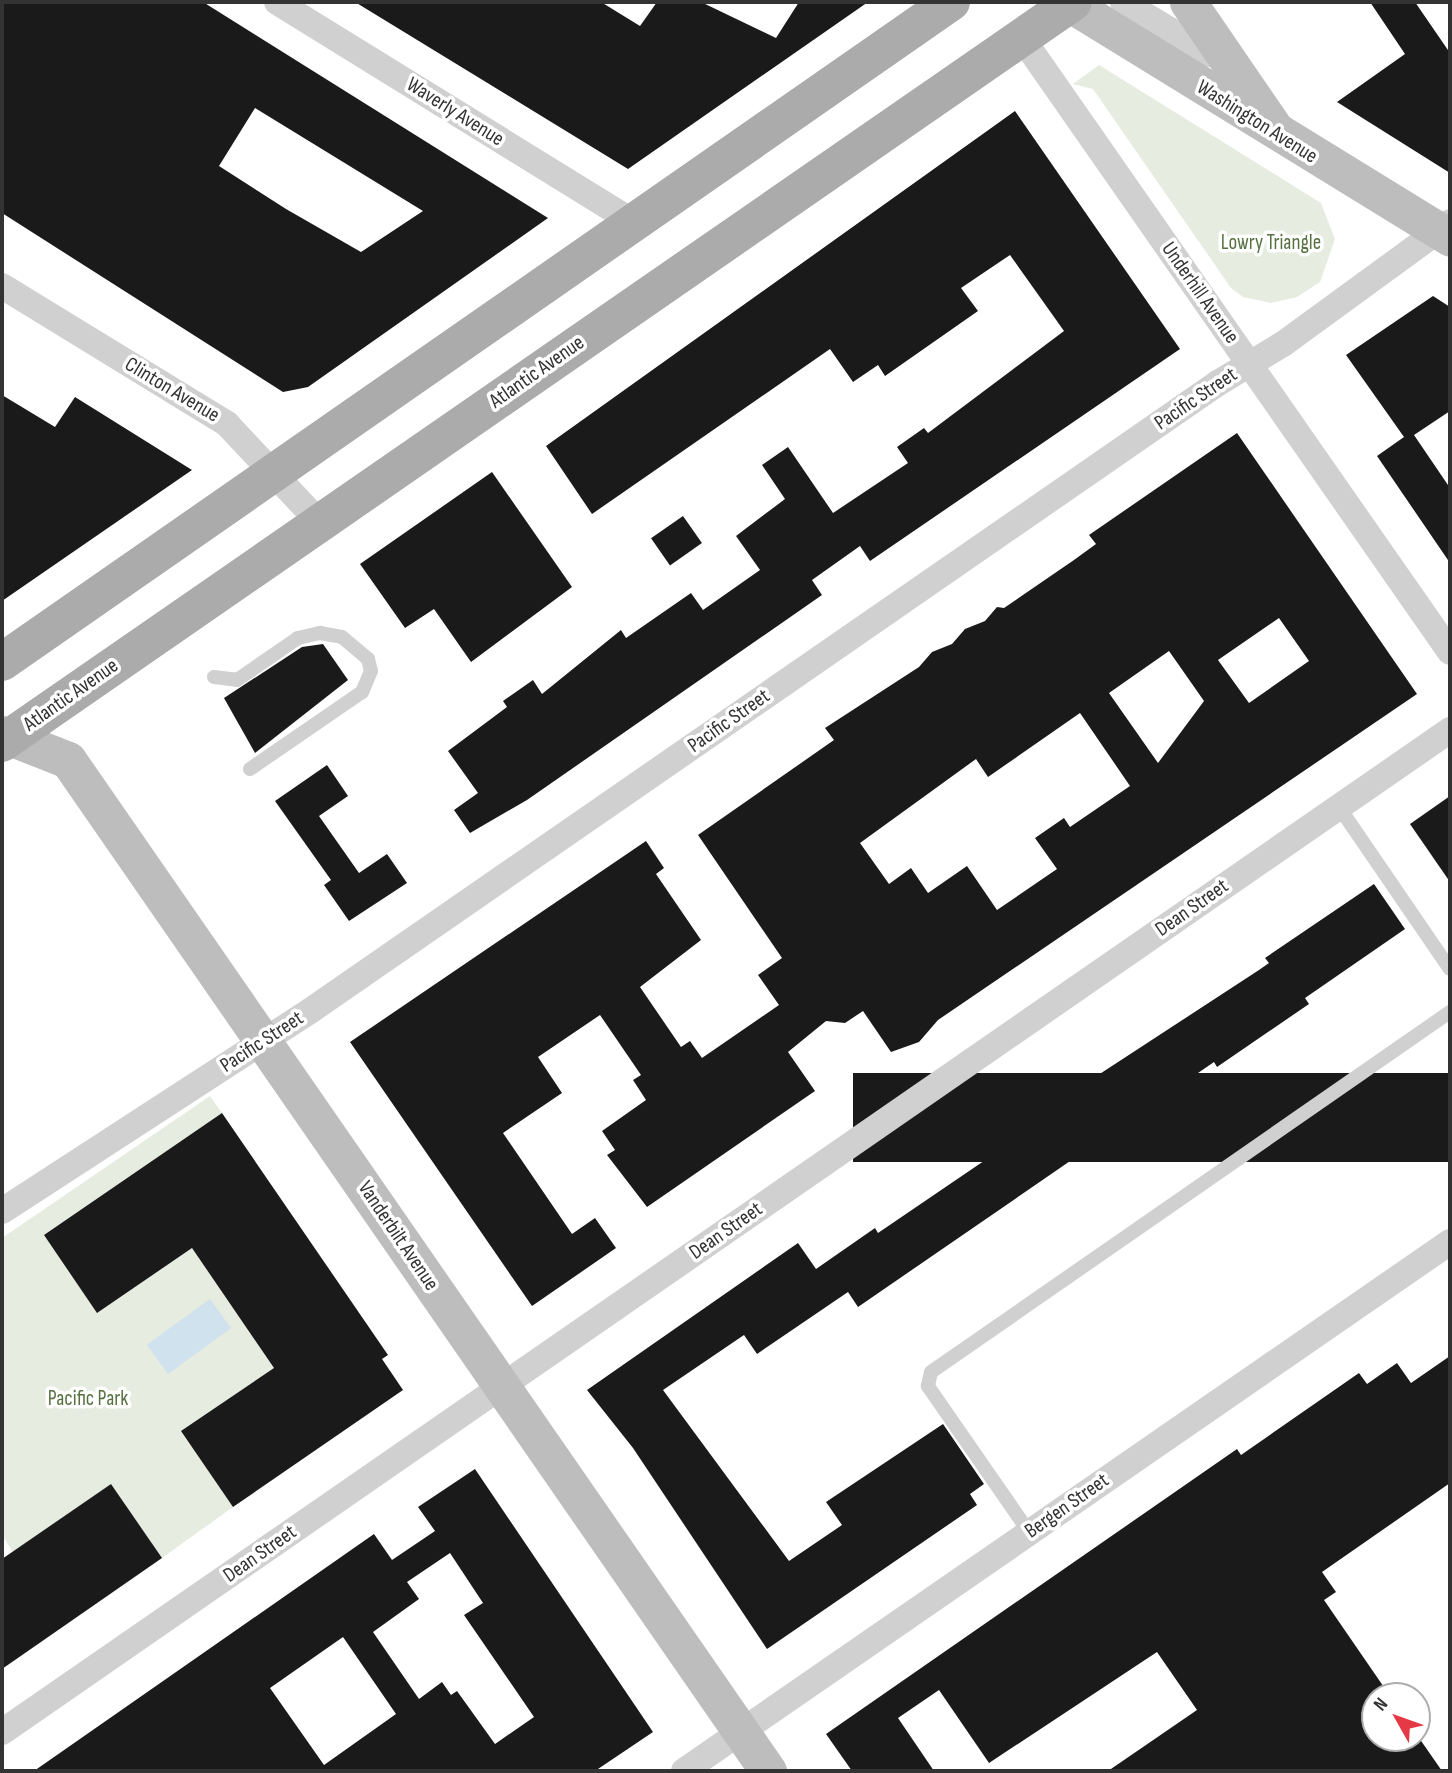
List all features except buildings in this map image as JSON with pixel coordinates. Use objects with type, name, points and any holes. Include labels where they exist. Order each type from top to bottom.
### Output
[{"type":"main road","points":[[2,662],[951,2]]},
{"type":"main road","name":"Washington Avenue","points":[[1070,2],[1279,136],[1446,230]]},
{"type":"main road","name":"Atlantic Avenue","points":[[4,738],[1022,38],[1070,2]]},
{"type":"main road","points":[[1188,2],[1279,136]]},
{"type":"main road","name":"Vanderbilt Avenue","points":[[4,738],[68,761],[768,1771]]},
{"type":"street","name":"Waverly Avenue","points":[[277,2],[634,222]]},
{"type":"street","points":[[1123,2],[1210,54],[1179,2]]},
{"type":"street","name":"Underhill Avenue","points":[[1022,38],[1450,652]]},
{"type":"street","name":"Pacific Street","points":[[2,1211],[263,1041],[1446,230]]},
{"type":"street","name":"Clinton Avenue","points":[[2,286],[227,424],[319,522]]},
{"type":"street","name":"Dean Street","points":[[2,1732],[1450,730]]},
{"type":"street","name":"Bergen Street","points":[[684,1771],[1450,1242]]},
{"type":"lane","points":[[214,677],[237,680],[298,638],[320,633],[342,637],[368,659],[370,671],[362,691],[250,769]]},
{"type":"lane","points":[[1339,807],[1450,969]]},
{"type":"lane","points":[[1029,1532],[928,1386],[931,1372],[1450,1012]]},
{"type":"green space","name":"Lowry Triangle","points":[[1099,65],[1321,203],[1335,239],[1320,282],[1297,297],[1271,303],[1243,297],[1231,288],[1093,89],[1073,84]]},
{"type":"green space","name":"Pacific Park","points":[[210,1096],[222,1113],[44,1235],[97,1312],[192,1248],[274,1368],[182,1431],[233,1507],[162,1558],[111,1484],[13,1552],[2,1535],[2,1238]]},
{"type":"water","points":[[210,1299],[231,1328],[168,1374],[147,1345]]}]
